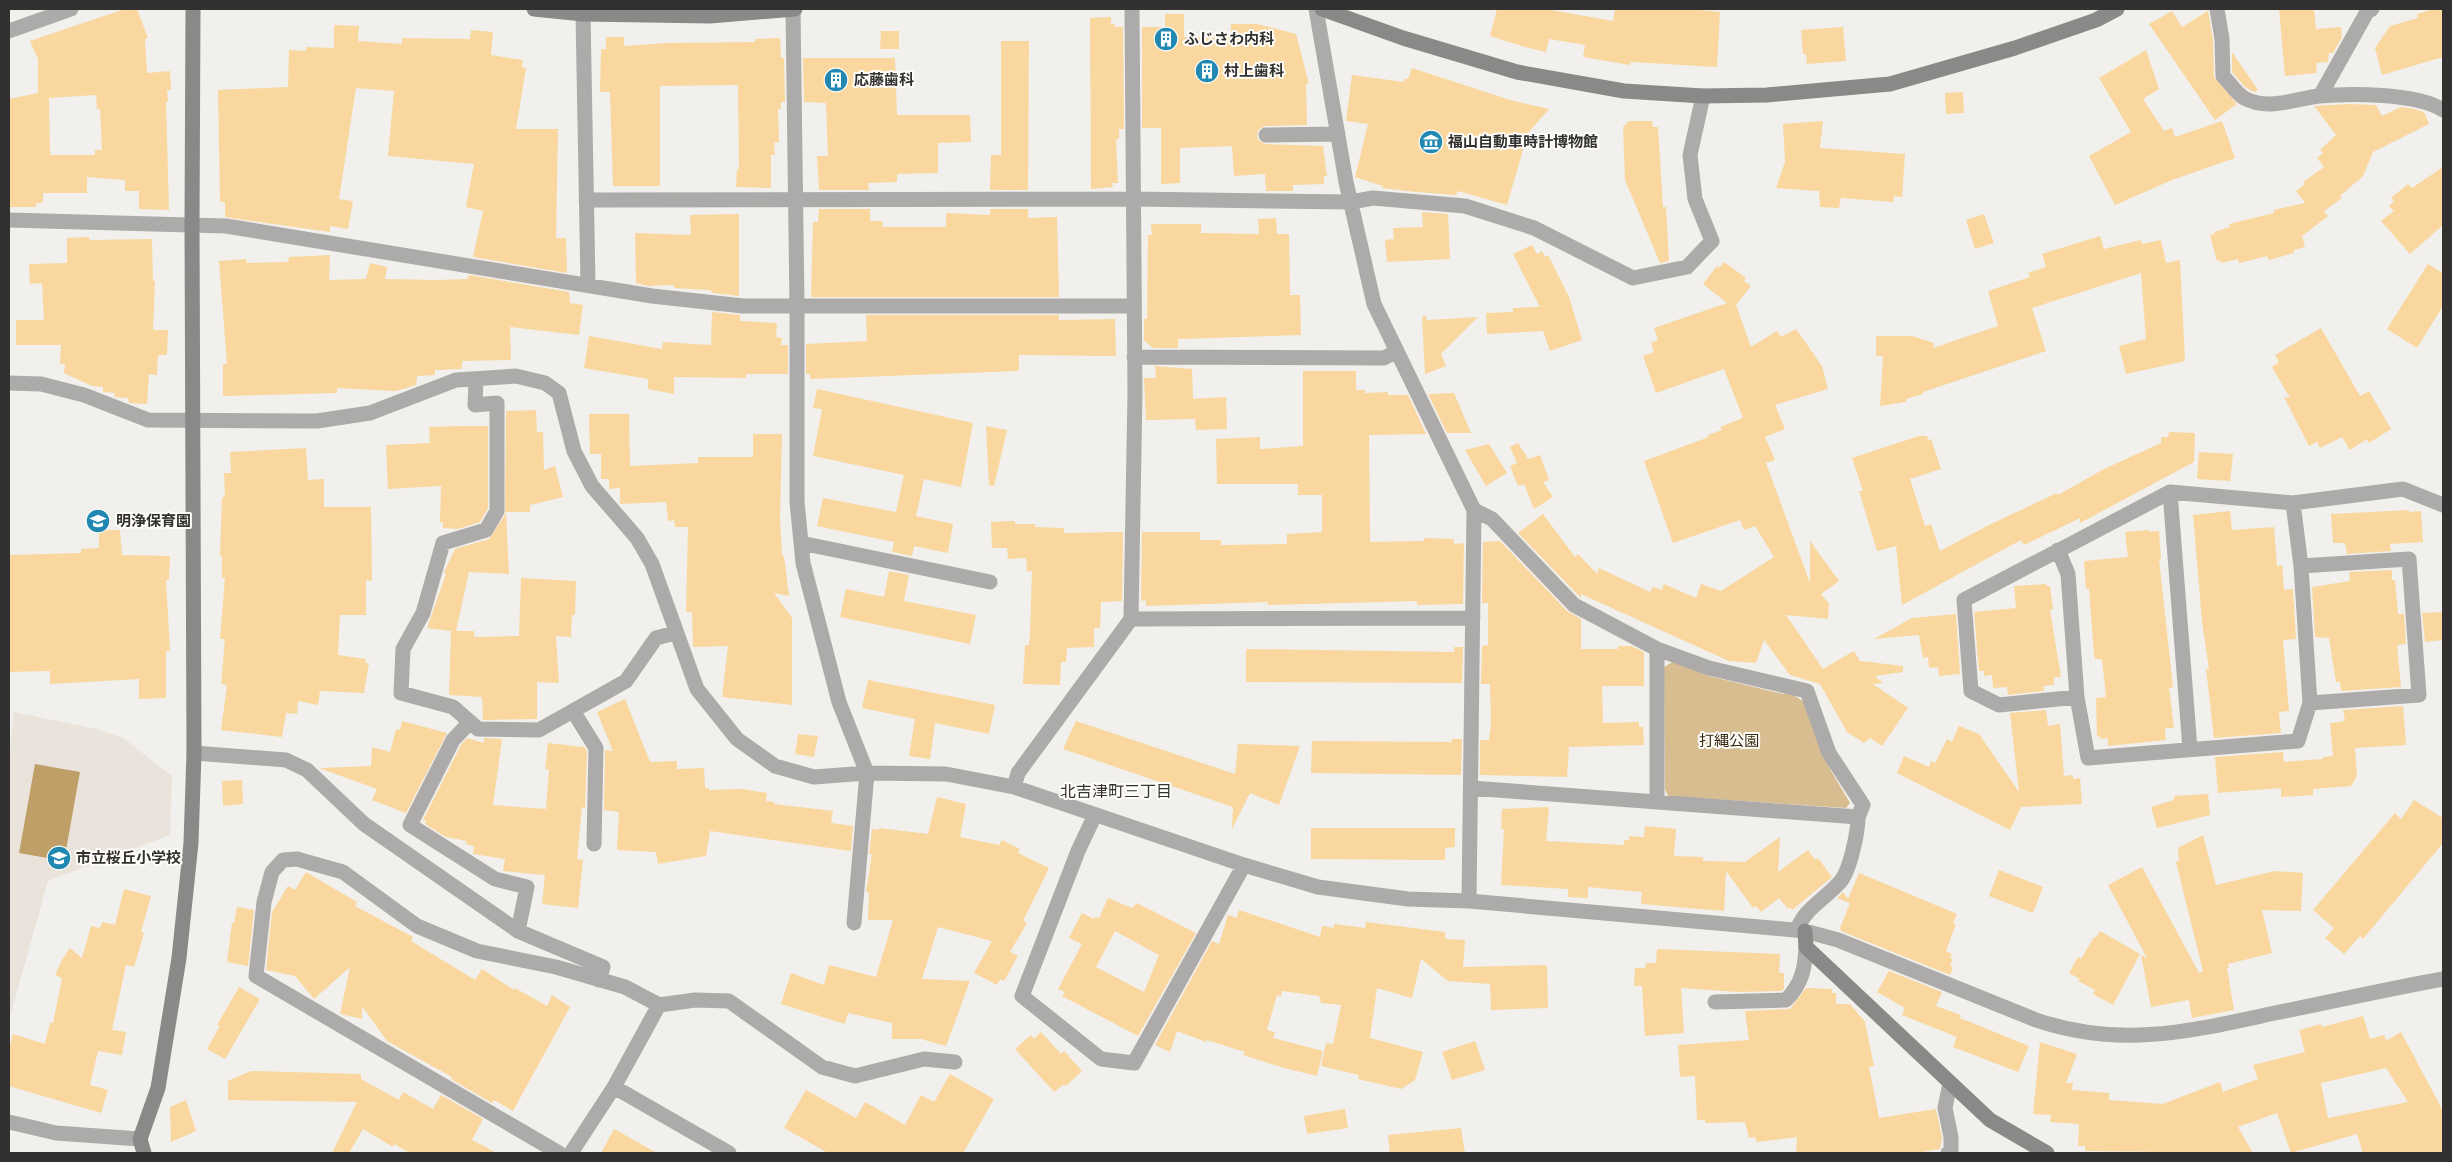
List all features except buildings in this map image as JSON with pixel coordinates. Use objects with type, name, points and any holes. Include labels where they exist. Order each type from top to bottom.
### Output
[{"type":"street","points":[[9,31],[71,9]]},
{"type":"street","points":[[9,1122],[56,1133],[142,1146],[158,1088],[179,958],[191,843],[194,753],[192,224],[194,9]]},
{"type":"street","points":[[534,9],[583,14],[710,16],[794,9],[797,307],[796,502],[803,563],[839,702],[867,773],[854,923]]},
{"type":"street","points":[[1014,787],[1018,773],[1131,619],[1134,357],[1132,9]]},
{"type":"street","points":[[1316,9],[1351,202],[1374,304],[1474,510],[1469,901]]},
{"type":"street","points":[[1322,9],[1403,38],[1517,72],[1624,91],[1703,96],[1767,95],[1890,84],[2015,48],[2096,20],[2117,9]]},
{"type":"street","points":[[2218,9],[2222,39],[2223,76],[2244,98],[2270,105],[2320,96],[2374,95],[2433,103],[2443,110]]},
{"type":"street","points":[[2320,96],[2366,12],[2372,9]]},
{"type":"street","points":[[583,14],[588,285]]},
{"type":"street","points":[[586,200],[1351,202],[1373,198],[1465,206],[1534,228],[1633,278],[1687,267],[1712,241],[1695,199],[1690,155],[1703,96]]},
{"type":"street","points":[[1266,135],[1338,134]]},
{"type":"street","points":[[9,220],[226,226],[652,296],[734,305],[797,307],[1134,306]]},
{"type":"street","points":[[1134,357],[1384,358],[1398,351]]},
{"type":"street","points":[[9,383],[41,384],[84,395],[148,420],[316,421],[370,413],[456,380],[516,376],[545,383],[559,393],[574,452],[592,486],[637,538],[652,564],[675,633],[697,689],[736,739],[775,766],[814,777],[867,773],[946,774],[1014,787],[1244,865],[1318,886],[1408,899],[1469,901],[1801,931],[1838,940],[2045,1023],[2101,1036],[2184,1032],[2443,979]]},
{"type":"street","points":[[476,379],[475,404],[497,403],[497,511],[486,530],[443,544],[423,613],[403,649],[401,693],[453,707],[478,729],[539,730],[626,681],[656,638],[675,633]]},
{"type":"street","points":[[2077,697],[1999,705],[1971,691],[1964,600],[2170,492],[2294,503],[2403,489],[2443,505]]},
{"type":"street","points":[[2170,492],[2190,749]]},
{"type":"street","points":[[2058,550],[2068,574],[2077,697],[2088,758],[2298,740],[2310,703],[2301,566],[2294,503]]},
{"type":"street","points":[[1474,510],[1492,519],[1574,605],[1657,649],[1709,668],[1807,691],[1829,753],[1864,805],[1858,816],[1858,836],[1841,881],[1801,918],[1801,931],[1806,947],[1804,971],[1796,990],[1786,1000],[1715,1002]]},
{"type":"street","points":[[801,543],[990,582]]},
{"type":"street","points":[[2301,566],[2409,558],[2420,695],[2310,703]]},
{"type":"street","points":[[1131,619],[1473,618]]},
{"type":"street","points":[[1657,649],[1657,800]]},
{"type":"street","points":[[573,711],[596,748],[594,844]]},
{"type":"street","points":[[470,722],[453,740],[410,825],[495,879],[527,887],[518,931]]},
{"type":"street","points":[[194,753],[286,760],[307,770],[364,824],[518,931],[603,967],[599,980]]},
{"type":"street","points":[[1471,788],[1858,816]]},
{"type":"street","points":[[1096,815],[1078,851],[1022,996],[1101,1059],[1134,1063],[1244,865]]},
{"type":"street","points":[[559,1153],[256,976],[264,902],[272,872],[283,860],[297,859],[343,872],[417,926],[477,950],[556,968],[625,987],[659,1005],[695,1000],[729,1001],[822,1067],[855,1076],[924,1059],[955,1062]]},
{"type":"street","points":[[1806,947],[1990,1120],[2047,1153]]},
{"type":"street","points":[[571,1153],[614,1086],[659,1005]]},
{"type":"street","points":[[1948,1153],[1951,1151],[1951,1136],[1945,1108],[1950,1082]]},
{"type":"street","points":[[614,1086],[729,1153]]},
{"type":"shaded area","name":"市立桜丘小学校","points":[[14,712],[97,729],[123,738],[172,776],[170,835],[48,881],[9,1020],[9,759]]},
{"type":"shaded area","points":[[35,764],[80,772],[64,861],[19,853]]},
{"type":"green space","name":"打縄公園","points":[[1674,661],[1709,676],[1783,694],[1791,693],[1804,702],[1830,769],[1850,803],[1846,808],[1668,796],[1665,789],[1664,667]]},
{"type":"place","name":"ふじさわ内科","points":[[1166,39]]},
{"type":"place","name":"村上歯科","points":[[1207,71]]},
{"type":"place","name":"応藤歯科","points":[[836,80]]},
{"type":"place","name":"福山自動車時計博物館","points":[[1431,142]]},
{"type":"place","name":"明浄保育園","points":[[98,521]]},
{"type":"place","name":"市立桜丘小学校","points":[[59,858]]},
{"type":"district","name":"北吉津町三丁目","points":[[1116,791]]}]
